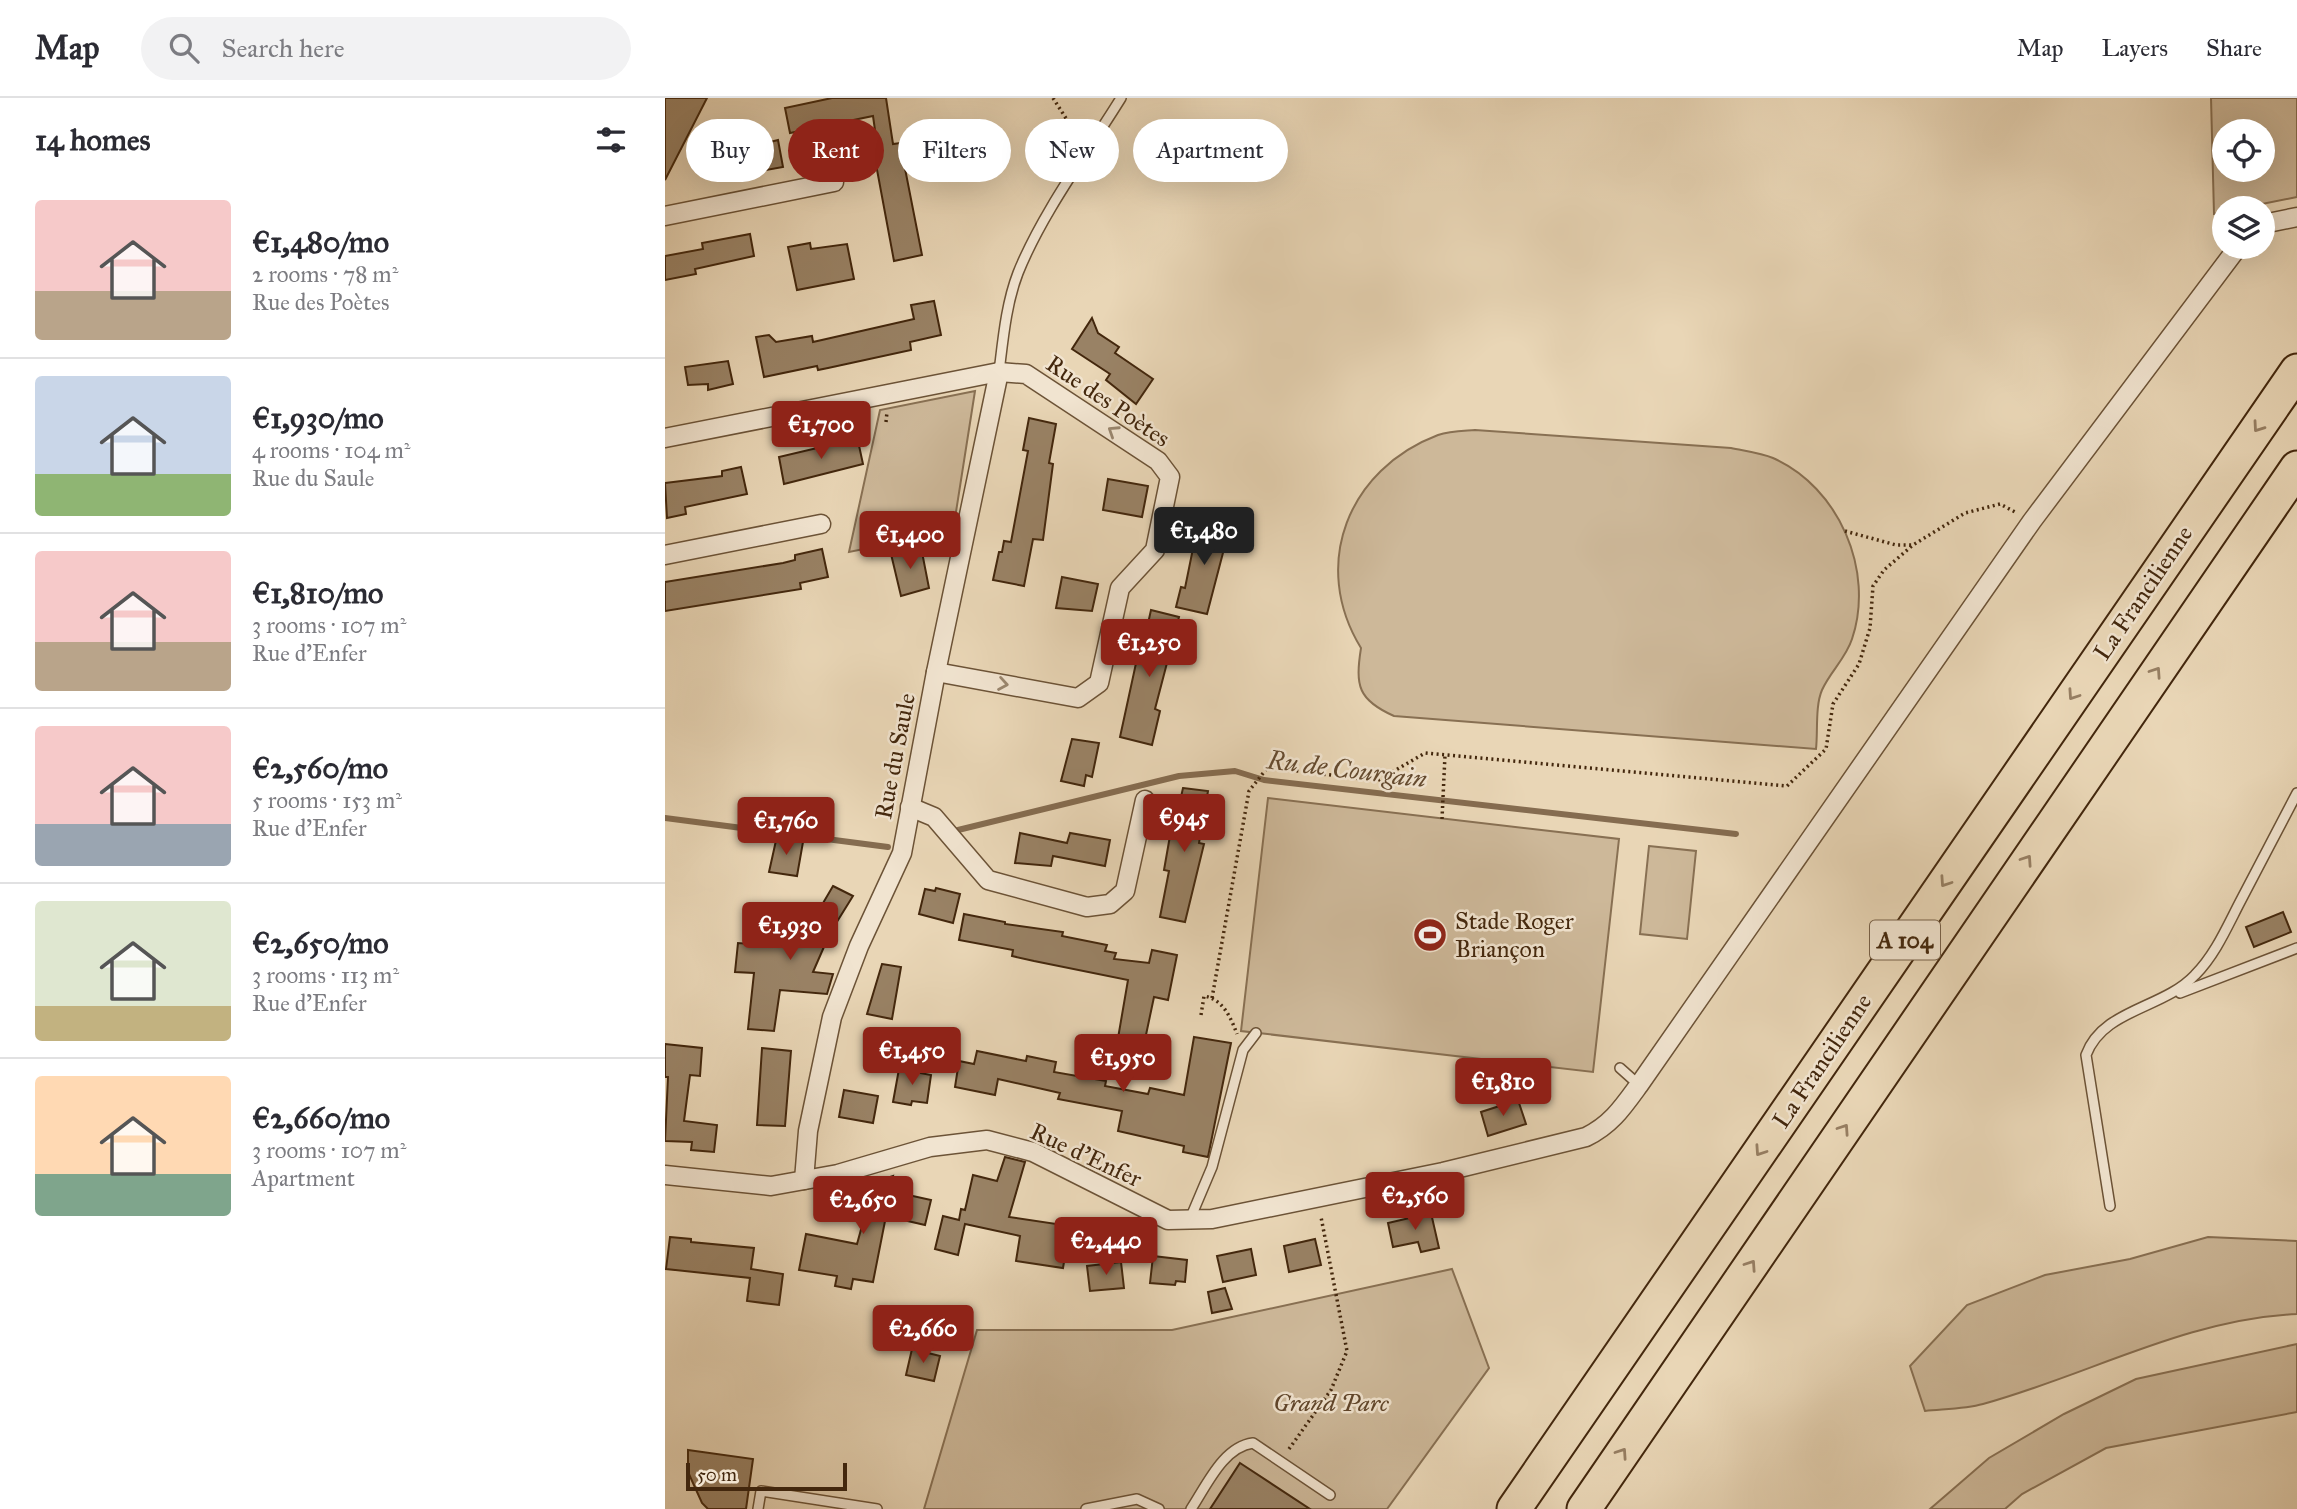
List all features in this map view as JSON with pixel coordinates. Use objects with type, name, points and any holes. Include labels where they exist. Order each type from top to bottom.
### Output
[{"type":"highway","name":"La Francilienne","points":[[1514,1509],[2297,371]]},
{"type":"highway","name":"A 104","points":[[1584,1509],[2297,468]]},
{"type":"street","points":[[665,216],[834,182]]},
{"type":"street","points":[[2275,222],[2297,217]]},
{"type":"street","name":"Rue d'Enfer","points":[[665,1175],[771,1186],[838,1174],[930,1147],[987,1140],[1033,1152],[1168,1220],[1212,1219],[1443,1172],[1586,1137],[1602,1130],[1616,1117],[1639,1085],[2032,521],[2229,259]]},
{"type":"street","points":[[666,437],[999,372]]},
{"type":"street","name":"Rue du Saule","points":[[804,1180],[808,1131],[832,1017],[859,946],[902,853],[936,672],[999,372]]},
{"type":"street","name":"Rue des Poètes","points":[[936,672],[1079,698],[1099,683],[1120,588],[1155,550],[1170,477],[1158,461],[1026,374],[999,372]]},
{"type":"street","points":[[665,555],[821,524]]},
{"type":"street","points":[[910,807],[933,817],[988,880],[1087,907],[1111,904],[1125,891],[1145,800]]},
{"type":"lane","points":[[1108,119],[1121,98]]},
{"type":"lane","points":[[999,372],[1006,320],[1017,275],[1031,246],[1070,182]]},
{"type":"lane","points":[[2172,996],[2195,975],[2216,947],[2297,793]]},
{"type":"lane","points":[[2110,1206],[2086,1055],[2091,1040],[2105,1026],[2172,996],[2297,948]]},
{"type":"lane","points":[[1190,1219],[1212,1167],[1243,1050],[1255,1033]]},
{"type":"lane","points":[[1620,1068],[1639,1085]]},
{"type":"lane","points":[[1191,1509],[1226,1458],[1239,1445],[1253,1443],[1330,1495]]},
{"type":"lane","points":[[758,1509],[761,1490],[877,1509]]},
{"type":"lane","points":[[1086,1509],[1137,1499],[1159,1509]]},
{"type":"path","points":[[1053,98],[1067,119]]},
{"type":"path","points":[[1212,998],[1249,791],[1263,769],[1268,767],[1377,781],[1425,753],[1787,786],[1826,749],[1833,704],[1859,664],[1870,628],[1873,586],[1884,570],[1913,545],[1965,513],[2000,504]]},
{"type":"path","points":[[1845,531],[1896,545],[1913,545]]},
{"type":"path","points":[[1442,819],[1445,755]]},
{"type":"path","points":[[1201,1014],[1204,996],[1212,998],[1232,1021],[1243,1050]]},
{"type":"path","points":[[1281,1460],[1331,1390],[1347,1351],[1317,1198]]},
{"type":"green space","points":[[2211,98],[2297,98],[2297,197],[2275,201],[2275,196],[2214,196],[2213,182],[2275,182],[2275,119],[2212,119],[2212,137]]},
{"type":"green space","points":[[975,391],[953,531],[849,552],[880,410]]},
{"type":"green space","points":[[1475,430],[1731,448],[1773,458],[1796,471],[1816,489],[1833,510],[1846,534],[1855,559],[1859,586],[1858,613],[1852,639],[1820,696],[1816,749],[1394,716],[1373,704],[1366,697],[1359,682],[1361,648],[1346,616],[1339,584],[1339,553],[1347,523],[1361,495],[1381,471],[1407,451],[1438,435]]},
{"type":"green space","name":"Stade Roger Briançon","points":[[1268,798],[1619,839],[1593,1072],[1241,1031]]},
{"type":"green space","points":[[1649,846],[1696,851],[1687,939],[1640,934]]},
{"type":"green space","points":[[2208,1237],[2297,1241],[2297,1314],[2216,1326],[1983,1404],[1925,1411],[1910,1366],[1967,1305],[2045,1275],[2130,1259]]},
{"type":"green space","name":"Grand Parc","points":[[1452,1269],[1489,1368],[1387,1509],[924,1509],[977,1330],[1172,1330]]},
{"type":"green space","points":[[2297,1344],[2297,1412],[2106,1448],[2022,1494],[2005,1509],[1930,1509],[1989,1458],[2064,1414],[2136,1379]]},
{"type":"building","points":[[665,98],[707,98],[696,119],[686,119],[686,139],[665,180]]},
{"type":"building","points":[[832,98],[886,98],[893,144],[898,143],[898,182],[908,182],[922,255],[894,261],[879,182],[884,182],[884,119],[873,119],[873,116],[858,119],[788,119],[788,123],[785,108]]},
{"type":"building","points":[[778,140],[783,167],[774,169],[774,141]]},
{"type":"building","points":[[750,234],[754,256],[695,269],[696,274],[665,280],[665,256],[703,249],[702,243]]},
{"type":"building","points":[[810,243],[811,249],[847,244],[854,279],[797,290],[788,247]]},
{"type":"building","points":[[934,301],[941,335],[910,342],[911,350],[818,370],[817,366],[764,377],[756,337],[769,335],[776,342],[812,336],[813,342],[914,319],[911,305]]},
{"type":"building","points":[[1092,318],[1098,333],[1119,347],[1115,353],[1153,379],[1136,404],[1106,380],[1110,374],[1072,349]]},
{"type":"building","points":[[728,361],[733,384],[708,390],[708,384],[688,385],[685,367]]},
{"type":"building","points":[[1029,418],[1056,424],[1049,463],[1053,464],[1043,540],[1033,539],[1024,586],[993,580],[1004,541],[1011,542],[1028,451],[1023,450]]},
{"type":"building","points":[[848,438],[849,443],[858,441],[863,464],[784,484],[779,457]]},
{"type":"building","points":[[741,467],[747,494],[685,507],[686,514],[667,518],[665,483],[722,476],[722,471]]},
{"type":"building","points":[[1108,479],[1148,486],[1142,517],[1103,510]]},
{"type":"building","points":[[1199,519],[1230,526],[1207,614],[1176,607],[1181,587],[1185,588]]},
{"type":"building","points":[[921,547],[929,588],[901,596],[891,554]]},
{"type":"building","points":[[822,549],[828,577],[800,583],[801,589],[665,611],[665,582],[783,563],[795,560],[795,555]]},
{"type":"building","points":[[1062,577],[1098,584],[1092,611],[1056,608]]},
{"type":"building","points":[[1151,610],[1179,617],[1155,709],[1160,711],[1152,745],[1120,737],[1138,654],[1141,655]]},
{"type":"building","points":[[1072,739],[1099,743],[1092,777],[1086,775],[1084,786],[1061,781]]},
{"type":"building","points":[[1183,788],[1208,791],[1199,843],[1204,844],[1185,922],[1160,917],[1169,871],[1164,870],[1174,813],[1176,806],[1179,806]]},
{"type":"building","points":[[1020,833],[1067,843],[1070,833],[1110,840],[1105,866],[1053,856],[1051,866],[1015,863]]},
{"type":"building","points":[[777,836],[803,842],[797,876],[769,872]]},
{"type":"building","points":[[833,886],[853,896],[830,933],[813,972],[833,974],[827,994],[780,990],[774,1031],[748,1029],[754,973],[735,972],[738,943],[789,947],[810,905],[819,910]]},
{"type":"building","points":[[936,888],[960,894],[953,923],[919,914],[925,889],[935,891]]},
{"type":"building","points":[[2283,912],[2291,932],[2254,947],[2246,927]]},
{"type":"building","points":[[964,914],[1005,924],[1063,932],[1062,936],[1107,945],[1105,951],[1116,953],[1114,959],[1149,963],[1152,950],[1177,955],[1168,1000],[1154,997],[1143,1049],[1117,1044],[1128,980],[1012,956],[1013,950],[959,940]]},
{"type":"building","points":[[882,964],[901,967],[892,1019],[867,1014]]},
{"type":"building","points":[[1194,1037],[1231,1043],[1208,1157],[1183,1152],[1184,1146],[1118,1131],[1122,1111],[1058,1099],[1060,1093],[998,1079],[995,1095],[955,1087],[959,1061],[974,1064],[977,1051],[1026,1061],[1027,1056],[1056,1062],[1054,1072],[1106,1081],[1105,1086],[1148,1094],[1150,1088],[1184,1095]]},
{"type":"building","points":[[665,1044],[702,1048],[700,1076],[690,1075],[684,1121],[717,1125],[714,1152],[691,1150],[692,1142],[665,1141],[668,1077],[665,1077]]},
{"type":"building","points":[[762,1048],[791,1051],[785,1126],[757,1125]]},
{"type":"building","points":[[899,1069],[931,1075],[927,1103],[912,1101],[911,1105],[893,1102]]},
{"type":"building","points":[[844,1090],[878,1096],[873,1123],[839,1117]]},
{"type":"building","points":[[1518,1100],[1526,1124],[1488,1136],[1481,1112]]},
{"type":"building","points":[[1005,1157],[1025,1162],[1009,1217],[1070,1226],[1063,1268],[1016,1261],[1020,1236],[965,1224],[958,1255],[935,1249],[943,1216],[959,1220],[961,1209],[965,1210],[973,1175],[997,1181]]},
{"type":"building","points":[[893,1176],[890,1191],[931,1200],[925,1225],[886,1216],[873,1282],[853,1279],[851,1289],[835,1286],[837,1276],[799,1270],[806,1234],[857,1244],[865,1215],[857,1188]]},
{"type":"building","points":[[1431,1213],[1439,1248],[1421,1252],[1418,1242],[1393,1247],[1388,1223]]},
{"type":"building","points":[[670,1237],[691,1239],[691,1242],[754,1248],[751,1269],[783,1274],[779,1305],[747,1301],[750,1278],[666,1269]]},
{"type":"building","points":[[1315,1239],[1321,1265],[1289,1272],[1284,1246]]},
{"type":"building","points":[[1251,1249],[1256,1275],[1223,1282],[1217,1256]]},
{"type":"building","points":[[1153,1256],[1187,1260],[1185,1282],[1176,1281],[1175,1285],[1150,1283]]},
{"type":"building","points":[[1121,1262],[1124,1288],[1090,1291],[1087,1266]]},
{"type":"building","points":[[1225,1288],[1232,1309],[1212,1313],[1208,1292]]},
{"type":"building","points":[[912,1349],[940,1356],[934,1381],[906,1375]]},
{"type":"building","points":[[688,1450],[753,1459],[746,1509],[708,1509],[702,1503],[688,1472]]},
{"type":"building","points":[[1240,1463],[1310,1509],[1210,1509]]},
{"type":"waterway","name":"Ru de Courgain","points":[[958,830],[1179,776],[1235,771],[1264,780],[1736,834]]},
{"type":"waterway","name":"Ru de Courgain","points":[[665,818],[888,847]]},
{"type":"place","name":"Stade Roger Briançon","points":[[1430,935]]}]
